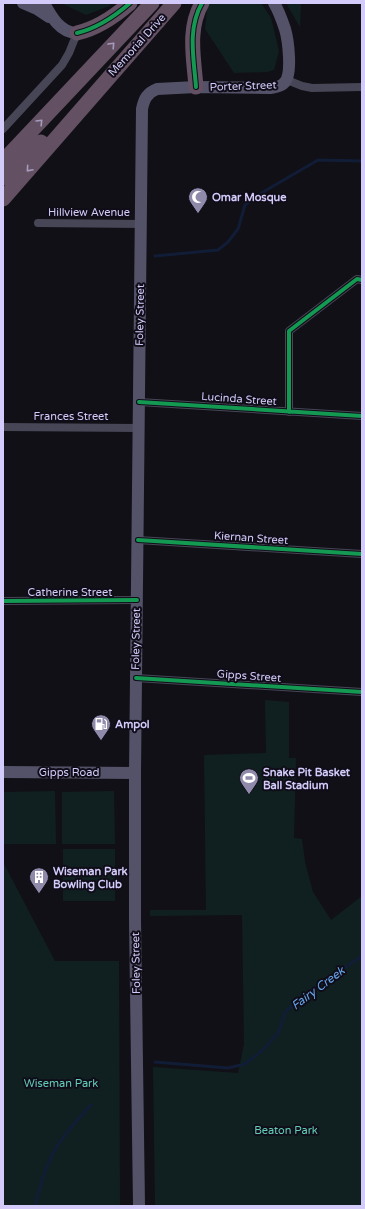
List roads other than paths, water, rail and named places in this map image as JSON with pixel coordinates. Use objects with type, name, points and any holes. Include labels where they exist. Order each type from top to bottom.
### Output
[{"type":"highway","points":[[77,33],[106,22],[130,3]]},
{"type":"highway","name":"Memorial Drive","points":[[3,161],[152,3]]},
{"type":"highway","name":"Memorial Drive","points":[[100,86],[174,3]]},
{"type":"highway","points":[[196,88],[192,36],[195,20],[202,3]]},
{"type":"highway","points":[[3,178],[100,86]]},
{"type":"highway","points":[[3,199],[100,86]]},
{"type":"main road","points":[[23,3],[37,9],[67,31],[77,33]]},
{"type":"main road","points":[[44,3],[54,20]]},
{"type":"main road","points":[[274,3],[282,20],[288,41],[289,66],[287,80]]},
{"type":"main road","name":"Porter Street","points":[[146,96],[157,89],[270,88],[280,86],[287,80]]},
{"type":"main road","name":"Foley Street","points":[[140,1206],[134,772],[138,540],[142,109],[146,96]]},
{"type":"main road","name":"Gipps Road","points":[[3,772],[134,772]]},
{"type":"street","points":[[3,129],[62,65],[70,53],[77,33]]},
{"type":"street","name":"Porter Street","points":[[287,80],[312,88],[362,87]]},
{"type":"street","name":"Hillview Avenue","points":[[38,223],[141,224]]},
{"type":"street","points":[[289,412],[289,331],[356,279],[362,280]]},
{"type":"street","name":"Lucinda Street","points":[[139,402],[362,416]]},
{"type":"street","name":"Frances Street","points":[[3,427],[139,428]]},
{"type":"street","name":"Kiernan Street","points":[[138,540],[362,554]]},
{"type":"street","name":"Catherine Street","points":[[3,601],[137,600]]},
{"type":"street","name":"Gipps Street","points":[[136,678],[362,692]]},
{"type":"waterway","points":[[155,256],[218,250],[228,242],[238,229],[245,205],[258,195],[318,160],[362,161]]},
{"type":"waterway","name":"Fairy Creek","points":[[155,1062],[228,1068],[245,1064],[264,1049],[278,1033],[286,1011],[311,990],[362,956]]},
{"type":"waterway","name":"Fairy Creek","points":[[35,1206],[40,1186],[56,1147],[70,1128],[91,1105]]},
{"type":"place","name":"Omar Mosque","points":[[198,214]]},
{"type":"place","name":"Ampol","points":[[101,741]]},
{"type":"place","name":"Snake Pit Basket Ball Stadium","points":[[249,795]]},
{"type":"place","name":"Wiseman Park Bowling Club","points":[[39,894]]},
{"type":"park label","name":"Wiseman Park","points":[[61,1083]]},
{"type":"park label","name":"Beaton Park","points":[[286,1130]]}]
